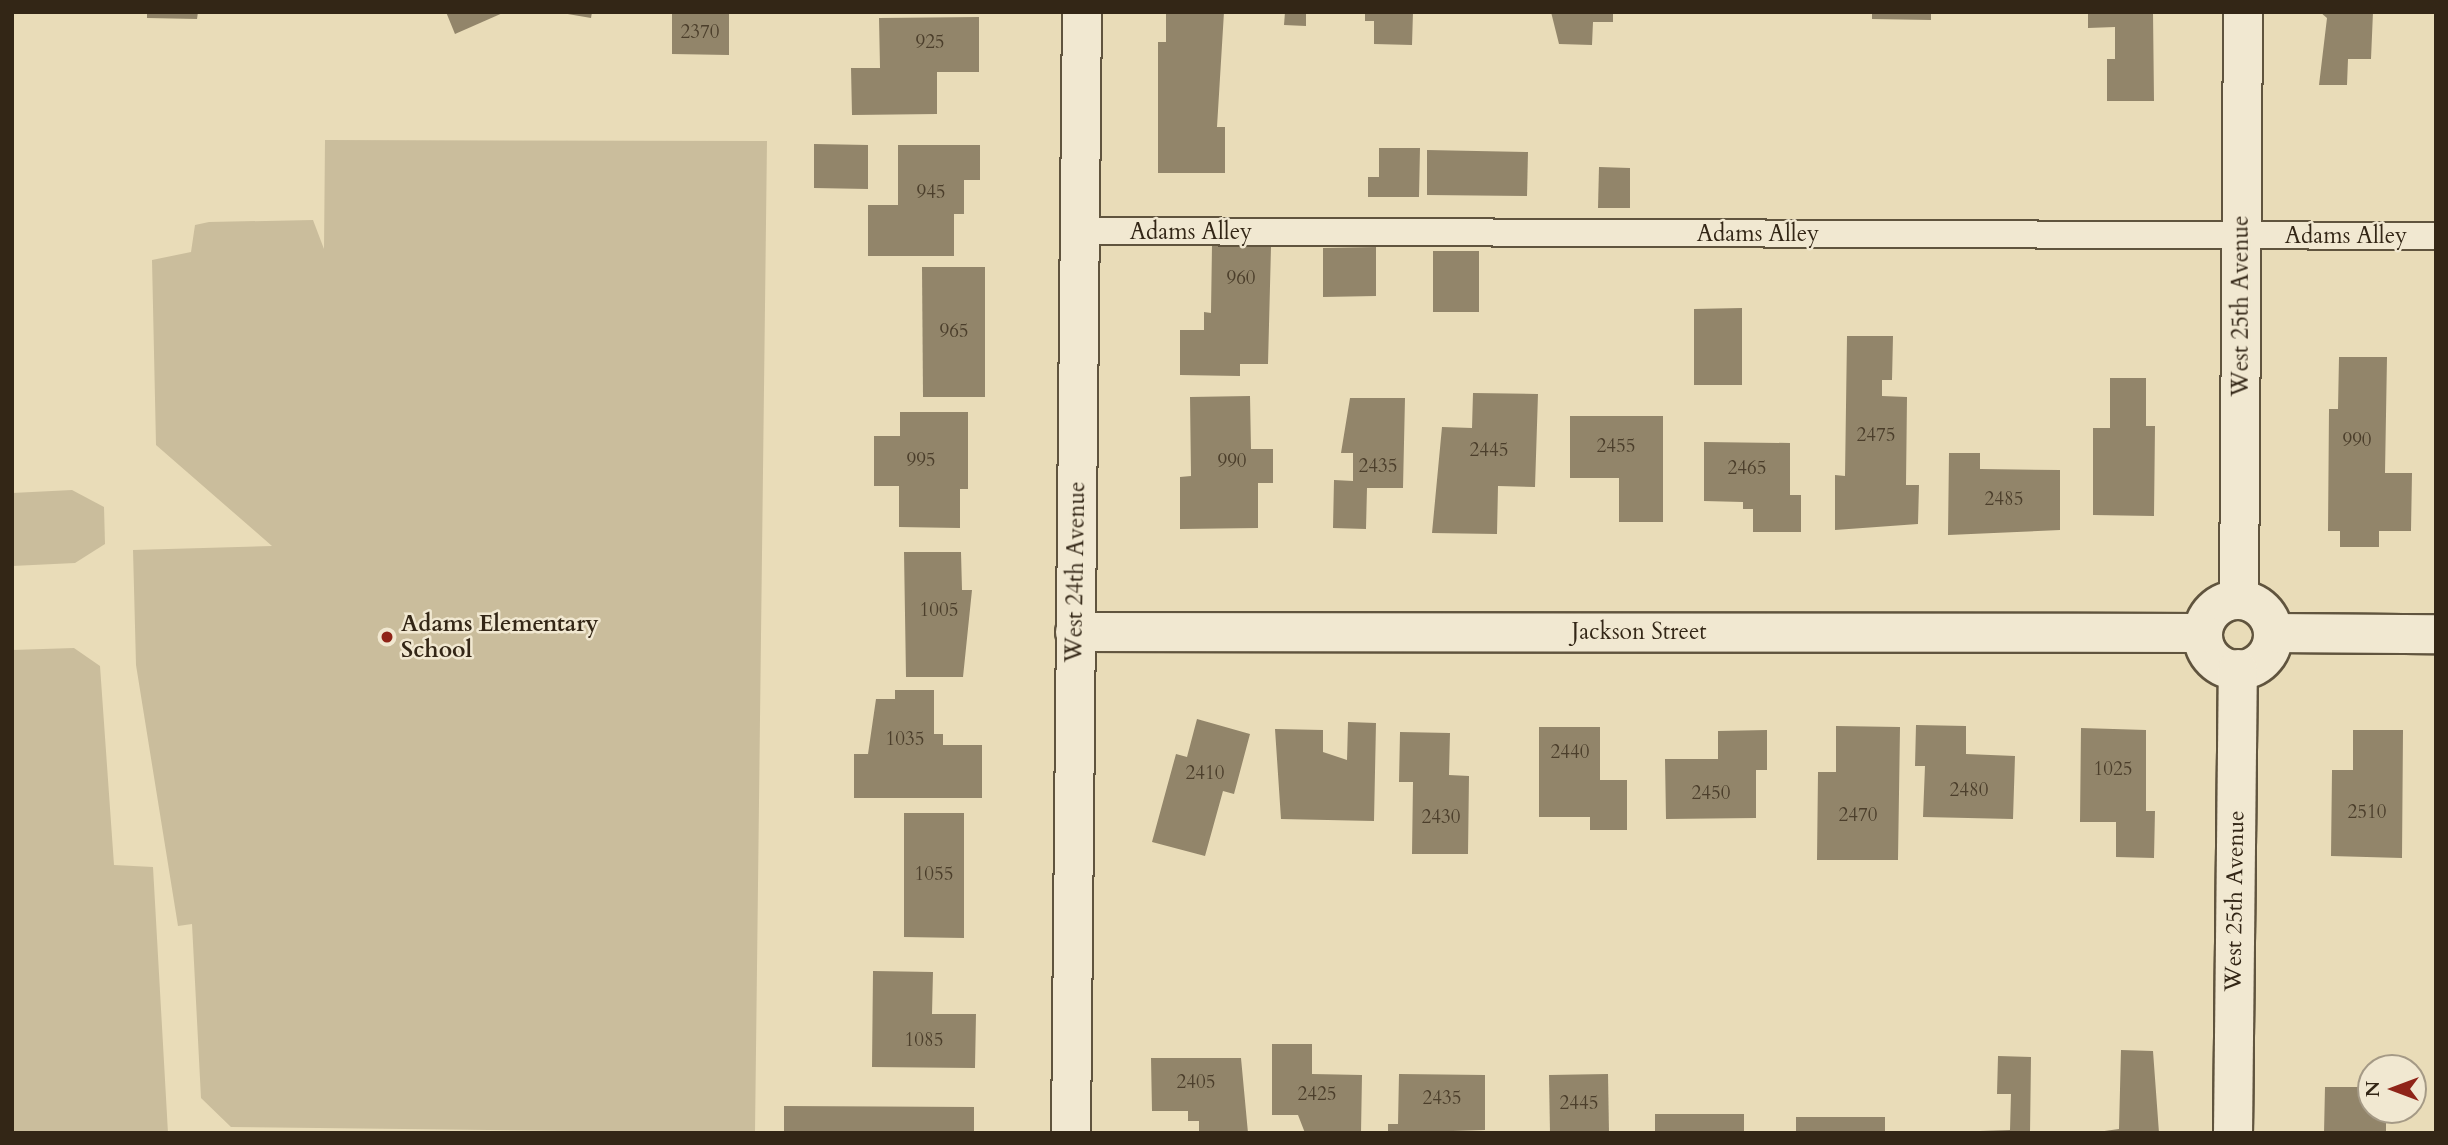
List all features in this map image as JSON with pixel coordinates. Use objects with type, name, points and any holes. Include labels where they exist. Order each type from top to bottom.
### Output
[{"type":"street","name":"West 24th Avenue","points":[[1071,1133],[1082,12]]},
{"type":"street","name":"West 25th Avenue","points":[[2239,600],[2243,12]]},
{"type":"street","points":[[2239,600],[2262,610],[2273,633],[2262,660],[2238,670],[2211,657],[2203,633],[2214,610],[2239,600]]},
{"type":"street","name":"Jackson Street","points":[[1075,632],[2203,633]]},
{"type":"street","points":[[2273,633],[2436,634]]},
{"type":"street","name":"West 25th Avenue","points":[[2232,1133],[2238,670]]},
{"type":"lane","name":"Adams Alley","points":[[1080,231],[2436,236]]},
{"type":"shaded area","name":"Adams Elementary School","points":[[325,140],[767,141],[755,1133],[231,1127],[201,1098],[192,924],[178,926],[136,665],[133,550],[272,546],[156,445],[152,260],[191,252],[195,225],[209,222],[313,220],[324,249]]},
{"type":"shaded area","points":[[72,490],[104,507],[105,544],[75,563],[12,566],[12,493]]},
{"type":"shaded area","points":[[74,648],[100,666],[114,865],[153,867],[168,1133],[12,1133],[12,650]]},
{"type":"building","points":[[147,12],[198,12],[197,19],[147,18]]},
{"type":"building","points":[[446,12],[505,12],[455,34]]},
{"type":"building","points":[[556,12],[592,12],[591,18]]},
{"type":"building","points":[[672,12],[729,12],[729,55],[672,54]]},
{"type":"building","points":[[1166,12],[1224,12],[1217,127],[1225,127],[1225,173],[1158,173],[1158,42],[1166,42]]},
{"type":"building","points":[[1285,12],[1306,12],[1306,26],[1284,25]]},
{"type":"building","points":[[1365,12],[1413,12],[1412,45],[1374,44],[1374,21],[1365,21]]},
{"type":"building","points":[[1551,12],[1613,12],[1613,22],[1593,22],[1592,45],[1559,44]]},
{"type":"building","points":[[1872,12],[1931,12],[1931,20],[1872,19]]},
{"type":"building","points":[[2088,12],[2153,12],[2154,101],[2107,101],[2107,59],[2115,59],[2115,27],[2088,28]]},
{"type":"building","points":[[2320,12],[2373,12],[2371,59],[2348,59],[2347,85],[2319,85],[2327,18]]},
{"type":"building","points":[[979,17],[979,72],[937,72],[937,114],[852,115],[851,68],[880,68],[879,18]]},
{"type":"building","points":[[814,144],[868,145],[868,189],[814,188]]},
{"type":"building","points":[[898,145],[980,145],[980,180],[964,180],[964,214],[954,214],[954,256],[868,256],[868,205],[898,205]]},
{"type":"building","points":[[1379,148],[1420,148],[1419,197],[1368,197],[1368,177],[1379,177]]},
{"type":"building","points":[[1427,150],[1528,152],[1527,196],[1427,195]]},
{"type":"building","points":[[1599,167],[1630,168],[1630,208],[1598,208]]},
{"type":"building","points":[[1212,245],[1271,247],[1268,364],[1240,364],[1240,376],[1180,375],[1180,330],[1204,330],[1204,312],[1211,313]]},
{"type":"building","points":[[1376,247],[1376,296],[1323,297],[1323,248]]},
{"type":"building","points":[[1433,251],[1479,251],[1479,312],[1433,312]]},
{"type":"building","points":[[922,267],[985,267],[985,397],[923,397]]},
{"type":"building","points":[[1742,308],[1742,385],[1694,385],[1694,309]]},
{"type":"building","points":[[1847,336],[1893,336],[1892,380],[1882,380],[1882,396],[1907,397],[1906,485],[1919,485],[1918,524],[1835,530],[1835,475],[1845,476]]},
{"type":"building","points":[[2339,357],[2387,357],[2385,473],[2412,473],[2411,531],[2379,531],[2379,547],[2340,547],[2340,531],[2328,531],[2329,409],[2338,409]]},
{"type":"building","points":[[2110,378],[2146,378],[2146,426],[2155,426],[2154,516],[2093,515],[2093,428],[2110,428]]},
{"type":"building","points":[[1473,393],[1538,394],[1535,487],[1498,486],[1497,534],[1432,533],[1442,427],[1472,428]]},
{"type":"building","points":[[1250,396],[1251,449],[1273,449],[1273,483],[1258,483],[1258,528],[1180,529],[1180,477],[1191,476],[1190,397]]},
{"type":"building","points":[[1350,398],[1405,398],[1403,488],[1367,488],[1366,529],[1333,528],[1334,480],[1353,481],[1353,453],[1341,453]]},
{"type":"building","points":[[900,412],[968,412],[968,489],[960,489],[960,528],[899,527],[899,486],[874,486],[874,436],[900,436]]},
{"type":"building","points":[[1570,416],[1663,416],[1663,522],[1619,522],[1619,478],[1570,478]]},
{"type":"building","points":[[1704,442],[1790,443],[1790,495],[1801,495],[1801,532],[1753,532],[1753,509],[1743,509],[1743,502],[1704,501]]},
{"type":"building","points":[[1949,453],[1980,453],[1980,469],[2060,470],[2060,530],[1948,535]]},
{"type":"building","points":[[904,552],[961,552],[962,590],[972,590],[963,677],[906,677]]},
{"type":"building","points":[[895,690],[934,690],[934,734],[943,734],[943,745],[982,745],[982,798],[854,798],[854,754],[868,754],[876,699],[895,699]]},
{"type":"building","points":[[1197,719],[1250,734],[1234,794],[1223,791],[1205,856],[1152,842],[1176,754],[1187,757]]},
{"type":"building","points":[[1348,722],[1376,723],[1374,821],[1281,819],[1275,729],[1323,730],[1323,752],[1347,760]]},
{"type":"building","points":[[1916,725],[1966,726],[1966,754],[2015,756],[2013,819],[1923,817],[1925,766],[1915,766]]},
{"type":"building","points":[[1836,726],[1900,727],[1898,860],[1817,860],[1818,772],[1836,772]]},
{"type":"building","points":[[1539,727],[1600,727],[1600,780],[1627,780],[1627,830],[1590,830],[1590,817],[1539,817]]},
{"type":"building","points":[[2081,728],[2146,730],[2146,811],[2155,811],[2154,858],[2116,857],[2116,822],[2080,822]]},
{"type":"building","points":[[1767,730],[1767,770],[1756,770],[1756,818],[1666,819],[1665,759],[1718,759],[1718,731]]},
{"type":"building","points":[[2353,730],[2403,730],[2402,858],[2331,856],[2332,770],[2353,770]]},
{"type":"building","points":[[1400,732],[1450,733],[1449,775],[1469,776],[1468,854],[1412,854],[1413,782],[1399,782]]},
{"type":"building","points":[[904,813],[964,813],[964,938],[904,937]]},
{"type":"building","points":[[873,971],[933,972],[932,1014],[976,1014],[975,1068],[872,1067]]},
{"type":"building","points":[[1272,1044],[1312,1044],[1312,1074],[1362,1075],[1361,1133],[1305,1133],[1298,1115],[1272,1115]]},
{"type":"building","points":[[2121,1050],[2153,1051],[2159,1133],[2090,1133],[2119,1129]]},
{"type":"building","points":[[1998,1056],[2031,1057],[2030,1133],[1920,1133],[2010,1130],[2011,1094],[1997,1094]]},
{"type":"building","points":[[1151,1058],[1241,1058],[1248,1133],[1199,1133],[1199,1121],[1188,1121],[1188,1111],[1152,1111]]},
{"type":"building","points":[[1399,1074],[1485,1075],[1485,1130],[1388,1133],[1388,1124],[1398,1124]]},
{"type":"building","points":[[1608,1074],[1609,1133],[1550,1133],[1549,1075]]},
{"type":"building","points":[[2325,1087],[2357,1087],[2357,1124],[2386,1124],[2386,1133],[2324,1133]]},
{"type":"building","points":[[784,1106],[974,1107],[974,1133],[784,1133]]},
{"type":"building","points":[[1655,1114],[1744,1114],[1744,1133],[1655,1133]]},
{"type":"building","points":[[1796,1117],[1885,1117],[1885,1133],[1796,1133]]},
{"type":"place","name":"Adams Elementary School","points":[[387,637]]}]
